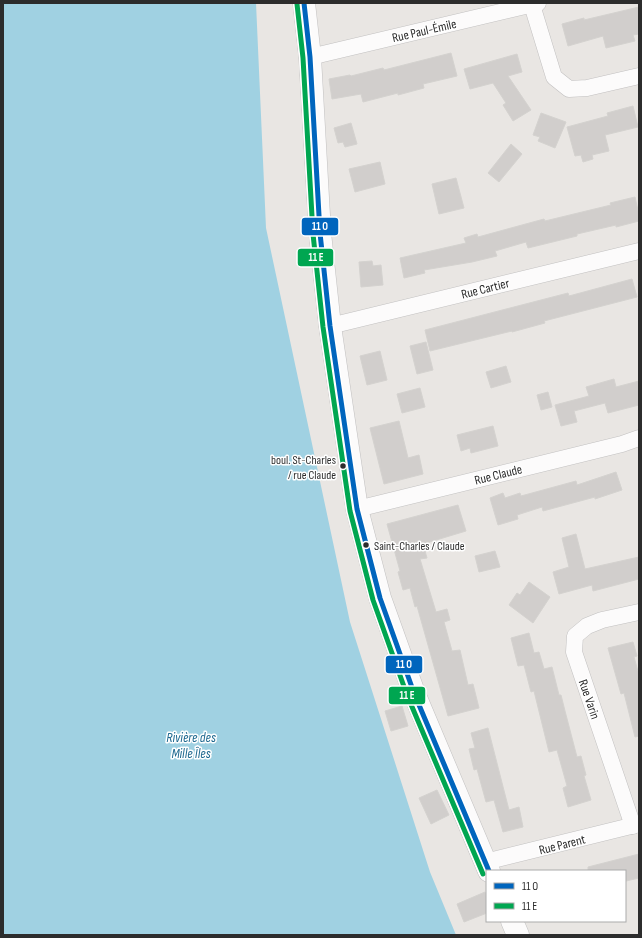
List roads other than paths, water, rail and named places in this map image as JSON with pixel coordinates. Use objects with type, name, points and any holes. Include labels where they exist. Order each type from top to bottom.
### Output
[{"type":"main road","points":[[304,3],[310,57],[320,233],[330,326],[357,509],[380,598],[414,693],[487,867]]},
{"type":"main road","points":[[512,922],[518,935]]},
{"type":"street","name":"Rue Paul-Émile","points":[[310,57],[535,4]]},
{"type":"street","points":[[535,4],[554,77],[569,89],[587,88],[639,76]]},
{"type":"street","name":"Rue Cartier","points":[[330,326],[639,251]]},
{"type":"street","name":"Rue Claude","points":[[357,509],[622,444],[639,438]]},
{"type":"street","name":"Rue Varin","points":[[636,825],[574,652],[575,636],[587,626],[602,620],[639,612]]},
{"type":"street","name":"Rue Parent","points":[[487,867],[636,825]]},
{"type":"water","name":"Rivière des Mille Îles","points":[[3,3],[256,3],[266,228],[350,622],[430,872],[456,935],[3,935]]},
{"type":"place","name":"boul. St-Charles / rue Claude","points":[[343,466]]},
{"type":"place","name":"Saint-Charles / Claude","points":[[366,545]]}]
